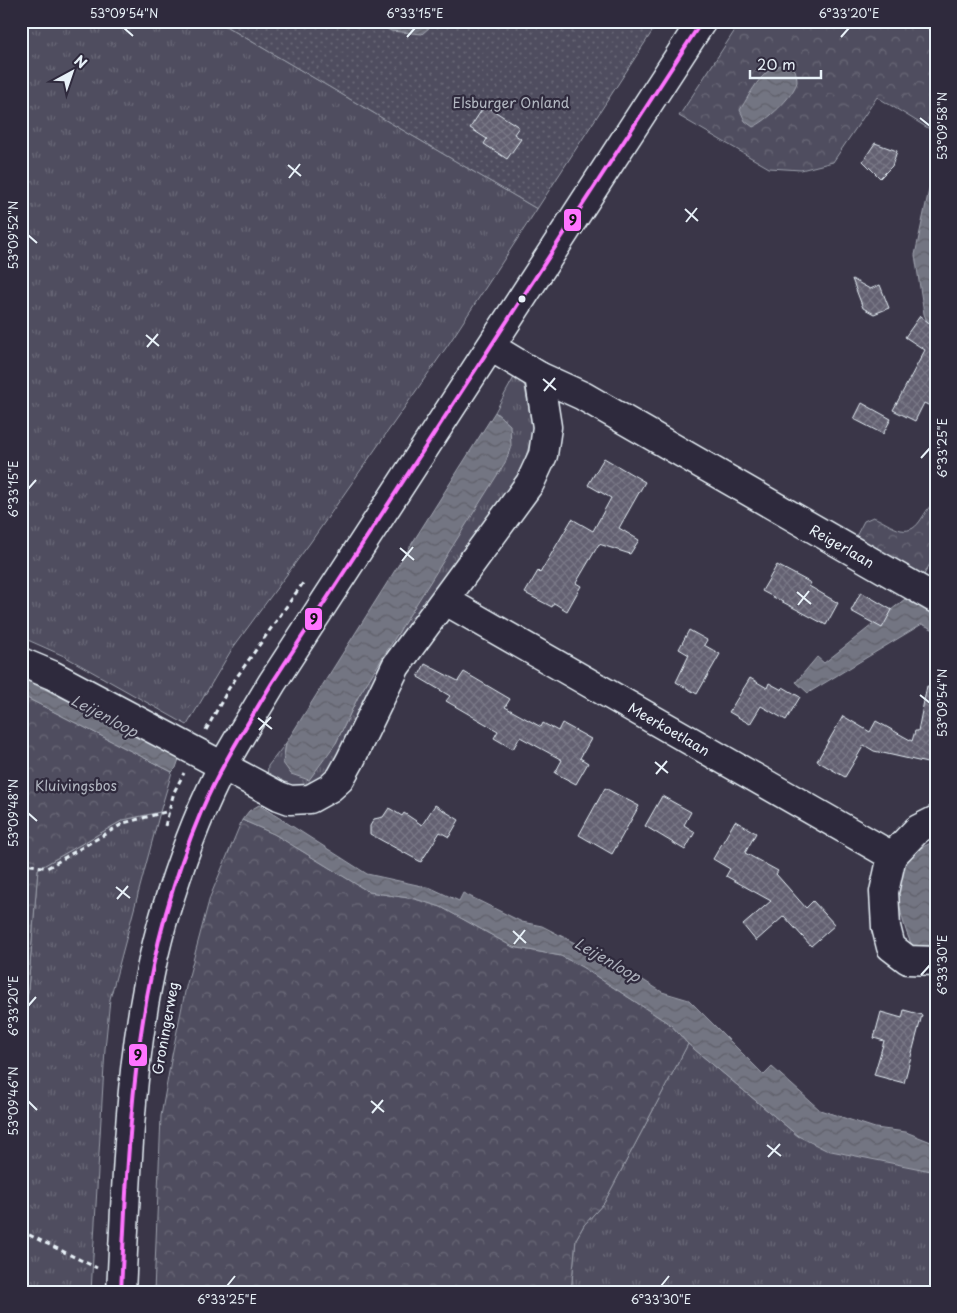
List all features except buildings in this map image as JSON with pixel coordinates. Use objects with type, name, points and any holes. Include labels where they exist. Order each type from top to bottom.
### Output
[{"type":"street","name":"Groningerweg","points":[[113,1282],[132,1094],[141,1023],[154,955],[170,895],[191,838],[223,766],[272,683],[702,21]]},
{"type":"street","points":[[21,662],[52,675],[290,800],[310,799],[330,788],[340,779],[350,761],[396,666],[411,643],[446,601],[530,483],[544,455],[547,427],[539,376],[491,347]]},
{"type":"street","name":"Reigerlaan","points":[[539,376],[583,396],[936,599]]},
{"type":"street","name":"Meerkoetlaan","points":[[446,601],[892,856]]},
{"type":"street","points":[[936,820],[918,829],[892,856],[884,892],[886,927],[891,947],[908,960],[936,961]]},
{"type":"path","points":[[21,863],[47,868],[124,823],[169,811],[174,792],[196,750]]},
{"type":"path","points":[[21,1231],[113,1282]]},
{"type":"green space","points":[[21,21],[217,21],[537,209],[448,345],[310,543],[232,649],[187,725],[64,656],[21,637]]},
{"type":"green space","name":"Elsburger Onland","points":[[217,21],[659,21],[537,209]]},
{"type":"green space","points":[[741,21],[936,21],[936,133],[877,97],[833,162],[801,170],[769,168],[679,116]]},
{"type":"green space","points":[[518,370],[525,387],[533,432],[520,477],[343,757],[334,768],[318,784],[310,788],[292,788],[267,777],[268,766],[286,743],[283,763],[336,743],[358,697],[510,425],[495,412]]},
{"type":"green space","points":[[936,502],[936,553],[920,582],[853,542],[864,521],[873,517],[898,529],[908,530],[917,524]]},
{"type":"green space","name":"Kluivingsbos","points":[[21,695],[172,772],[160,812],[123,820],[38,869],[21,1074]]},
{"type":"green space","points":[[160,812],[110,999],[105,1049],[91,1292],[21,1292],[21,1074],[38,869],[123,820]]},
{"type":"green space","points":[[242,820],[274,834],[369,892],[415,899],[441,907],[513,947],[561,956],[582,967],[671,1025],[688,1044],[604,1203],[584,1225],[576,1239],[571,1292],[154,1292],[161,1116],[172,1055],[186,987],[210,897]]},
{"type":"green space","points":[[688,1044],[798,1136],[936,1172],[936,1292],[571,1292],[576,1239],[584,1225],[604,1203]]},
{"type":"water","points":[[372,21],[431,21],[430,27],[422,34],[391,31]]},
{"type":"water","points":[[788,64],[795,70],[797,82],[795,88],[779,108],[753,127],[745,121],[740,110],[754,87],[765,74],[779,65]]},
{"type":"water","points":[[936,157],[936,326],[930,329],[924,314],[915,255]]},
{"type":"water","points":[[495,412],[510,425],[511,446],[506,461],[358,697],[336,743],[309,780],[291,774],[283,763],[286,743]]},
{"type":"water","points":[[905,599],[936,615],[936,631],[922,624],[808,693],[796,682],[817,657],[824,663]]},
{"type":"water","points":[[21,678],[99,715],[179,759],[176,768],[172,772],[21,695]]},
{"type":"water","points":[[259,805],[367,874],[431,888],[459,901],[463,893],[522,922],[542,926],[627,970],[662,992],[689,1000],[764,1075],[772,1067],[820,1110],[875,1128],[906,1132],[936,1144],[936,1172],[826,1150],[798,1136],[688,1044],[671,1025],[582,967],[561,956],[513,947],[441,907],[415,899],[369,892],[274,834],[242,820],[249,811]]},
{"type":"water","points":[[936,840],[936,946],[913,947],[906,931],[900,908],[897,875],[899,868],[906,859],[915,851]]},
{"type":"transit line","name":"9","points":[[121,1292],[132,1108],[148,989],[161,930],[179,871],[208,795],[234,746],[272,683],[702,21]]},
{"type":"water label","name":"Leijenloop","points":[[105,715]]},
{"type":"water label","name":"Leijenloop","points":[[608,959]]}]
